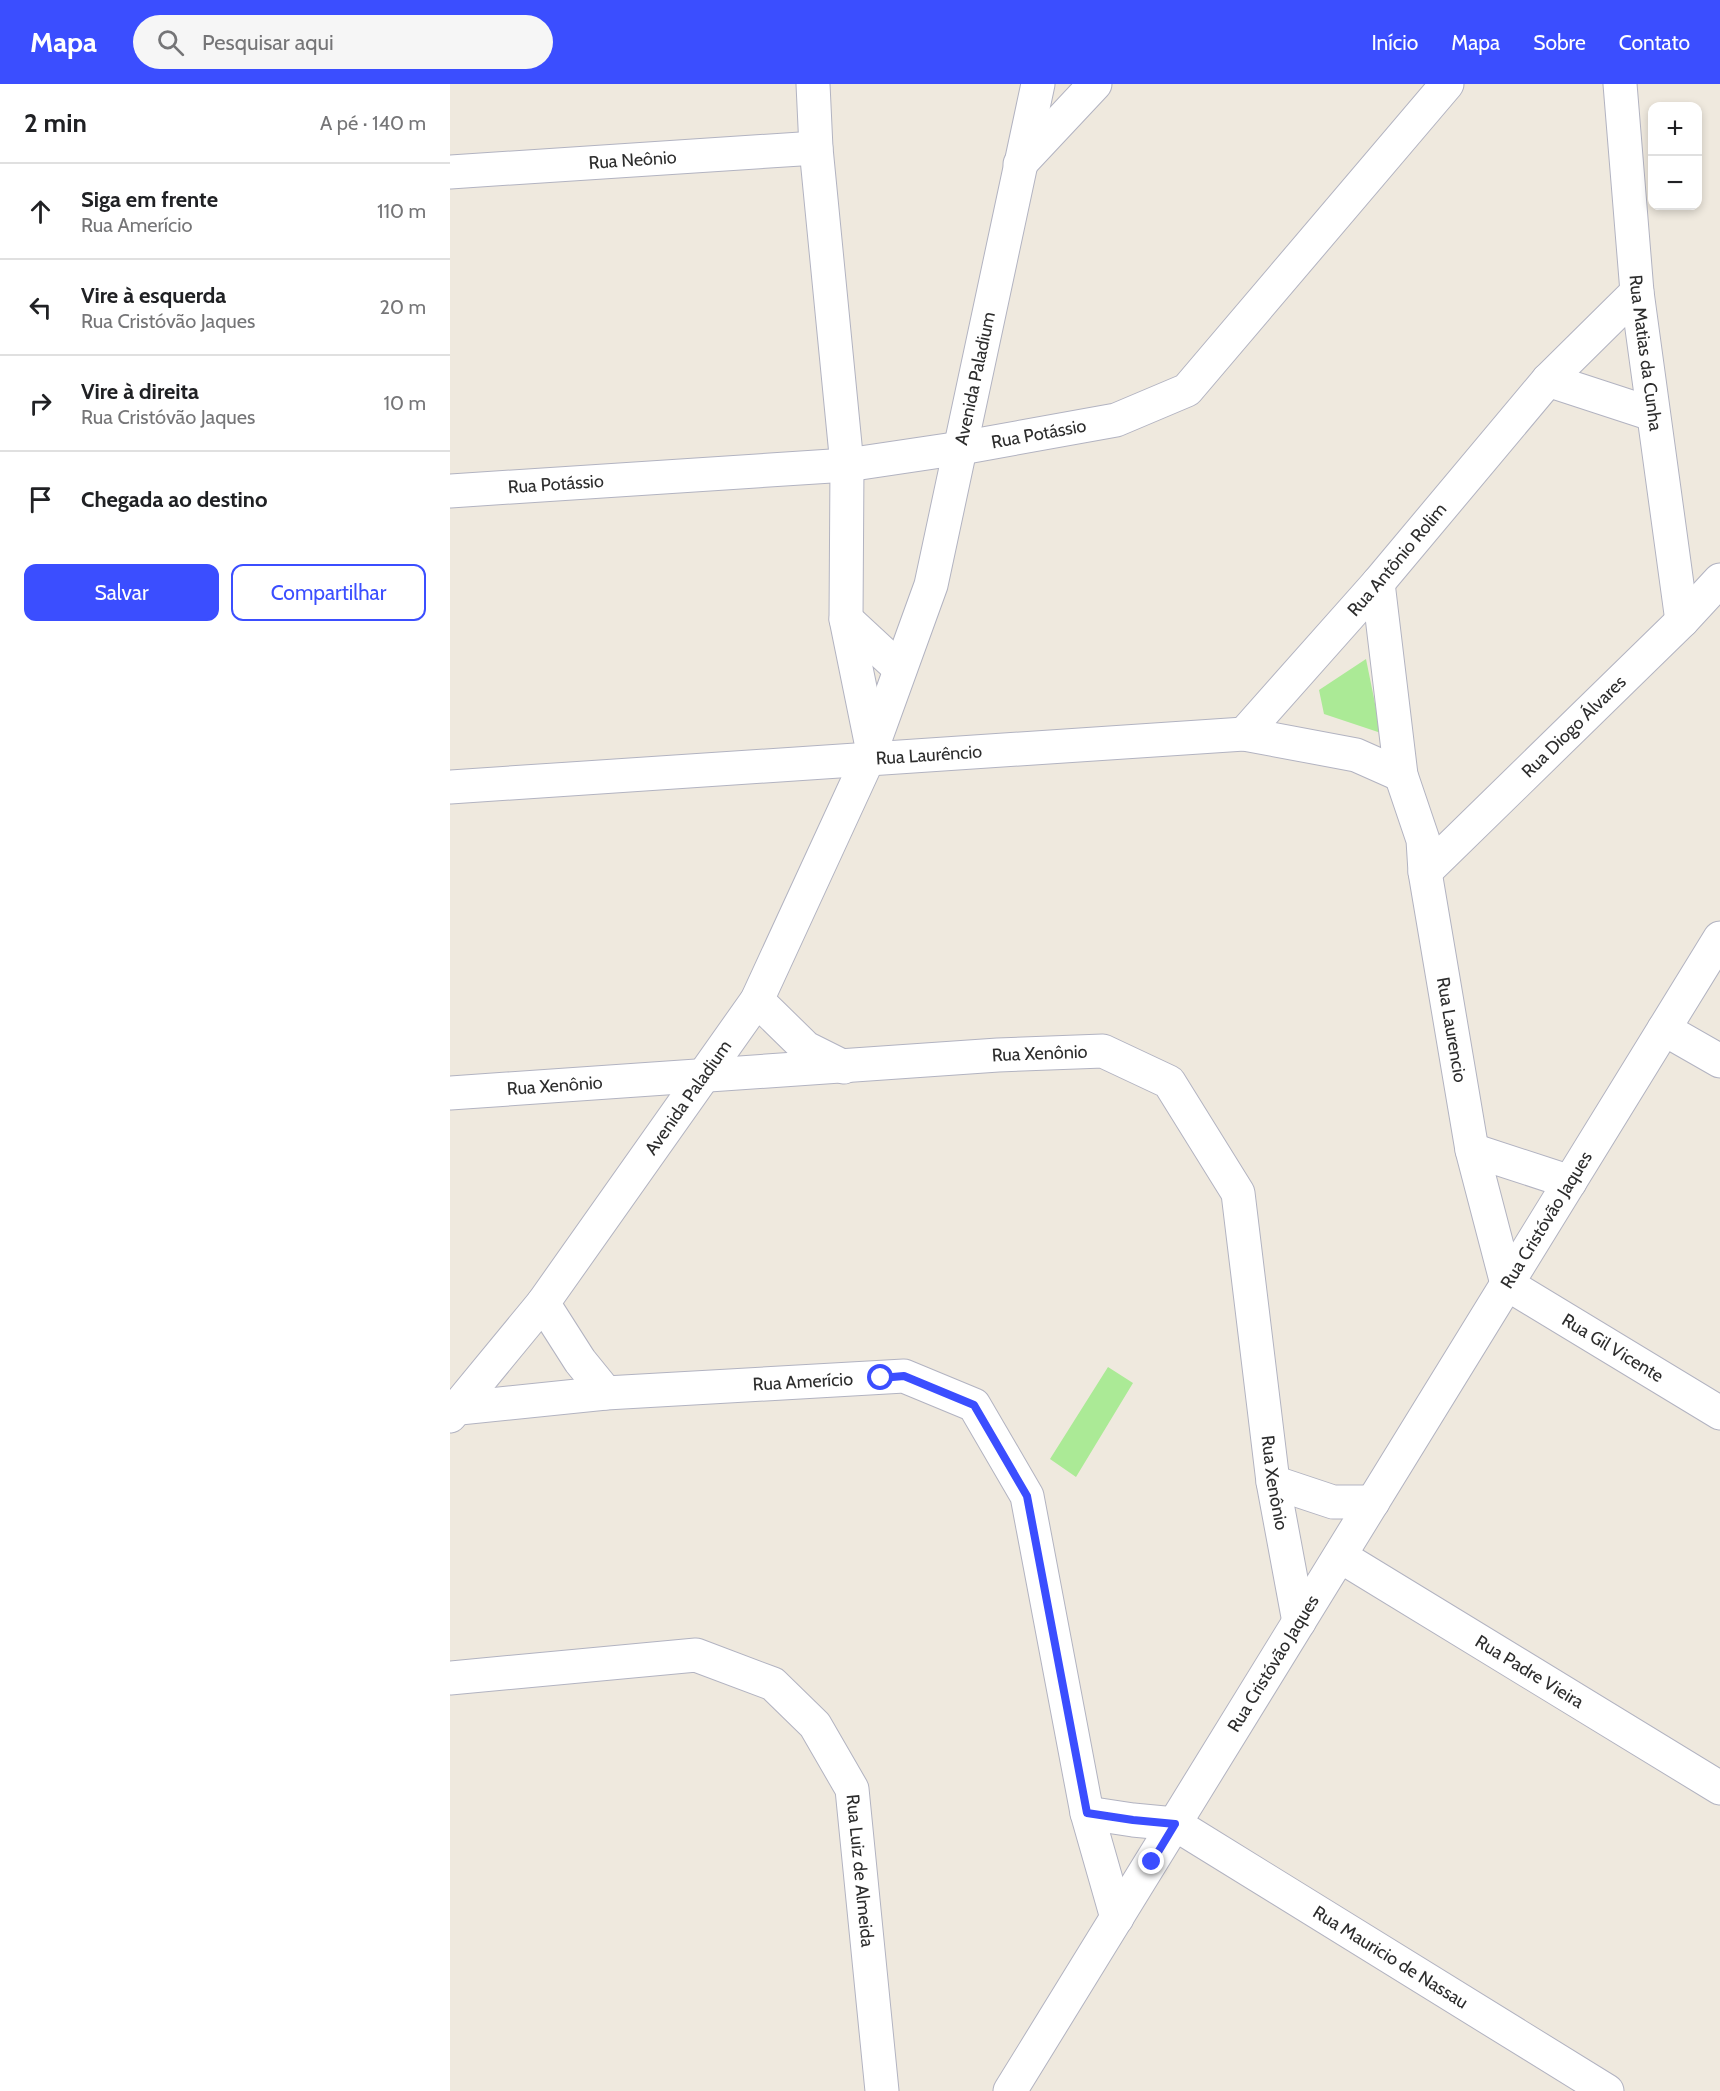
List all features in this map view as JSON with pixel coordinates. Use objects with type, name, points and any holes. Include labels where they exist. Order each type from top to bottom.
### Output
[{"type":"street","points":[[813,84],[816,148],[847,465],[846,619],[870,753]]},
{"type":"street","name":"Avenida Paladium","points":[[452,1411],[543,1303],[757,1000],[870,753],[931,585],[1038,84]]},
{"type":"street","points":[[1020,164],[1095,84]]},
{"type":"street","name":"Rua Potássio","points":[[450,491],[847,465],[961,448],[1116,420],[1187,390],[1447,84]]},
{"type":"street","name":"Rua Matias da Cunha","points":[[1620,84],[1637,292],[1682,621]]},
{"type":"street","name":"Rua Neônio","points":[[450,172],[816,148]]},
{"type":"street","name":"Rua Antônio Rolim","points":[[1244,734],[1378,584],[1548,380],[1637,292]]},
{"type":"street","points":[[1548,380],[1652,414]]},
{"type":"street","name":"Rua Diogo Álvares","points":[[1425,872],[1682,621],[1720,580]]},
{"type":"street","name":"Rua Laurencio","points":[[1378,584],[1401,775],[1423,840],[1425,872],[1472,1150],[1507,1284]]},
{"type":"street","points":[[846,619],[900,669]]},
{"type":"street","name":"Rua Laurêncio","points":[[450,787],[870,753],[1244,734],[1356,755],[1401,775]]},
{"type":"street","name":"Rua Cristóvão Jaques","points":[[1013,2089],[1720,938]]},
{"type":"street","points":[[757,1000],[806,1048],[843,1067]]},
{"type":"street","points":[[1664,1029],[1720,1061]]},
{"type":"street","name":"Rua Xenônio","points":[[450,1094],[998,1055],[1103,1052],[1168,1082],[1238,1193],[1273,1482],[1299,1622]]},
{"type":"street","points":[[1472,1150],[1570,1182]]},
{"type":"street","name":"Rua Gil Vicente","points":[[1507,1284],[1720,1413]]},
{"type":"street","points":[[543,1303],[580,1361],[606,1393]]},
{"type":"street","name":"Rua Amerício","points":[[452,1411],[606,1393],[904,1376],[974,1405],[1027,1496],[1087,1813],[1117,1918]]},
{"type":"street","points":[[1273,1482],[1333,1502],[1372,1502]]},
{"type":"street","name":"Rua Padre Vieira","points":[[1340,1556],[1720,1788]]},
{"type":"street","name":"Rua Luiz de Almeida","points":[[450,1678],[696,1655],[773,1684],[815,1725],[852,1789],[882,2091]]},
{"type":"street","points":[[1087,1813],[1175,1824]]},
{"type":"street","name":"Rua Mauricio de Nassau","points":[[1175,1824],[1607,2091]]},
{"type":"green space","points":[[1366,659],[1381,733],[1324,714],[1319,690]]},
{"type":"green space","points":[[1108,1367],[1133,1383],[1076,1477],[1050,1459]]},
{"type":"route","points":[[881,1378],[904,1376],[974,1405],[1027,1496],[1087,1813],[1175,1824],[1152,1862]]}]
